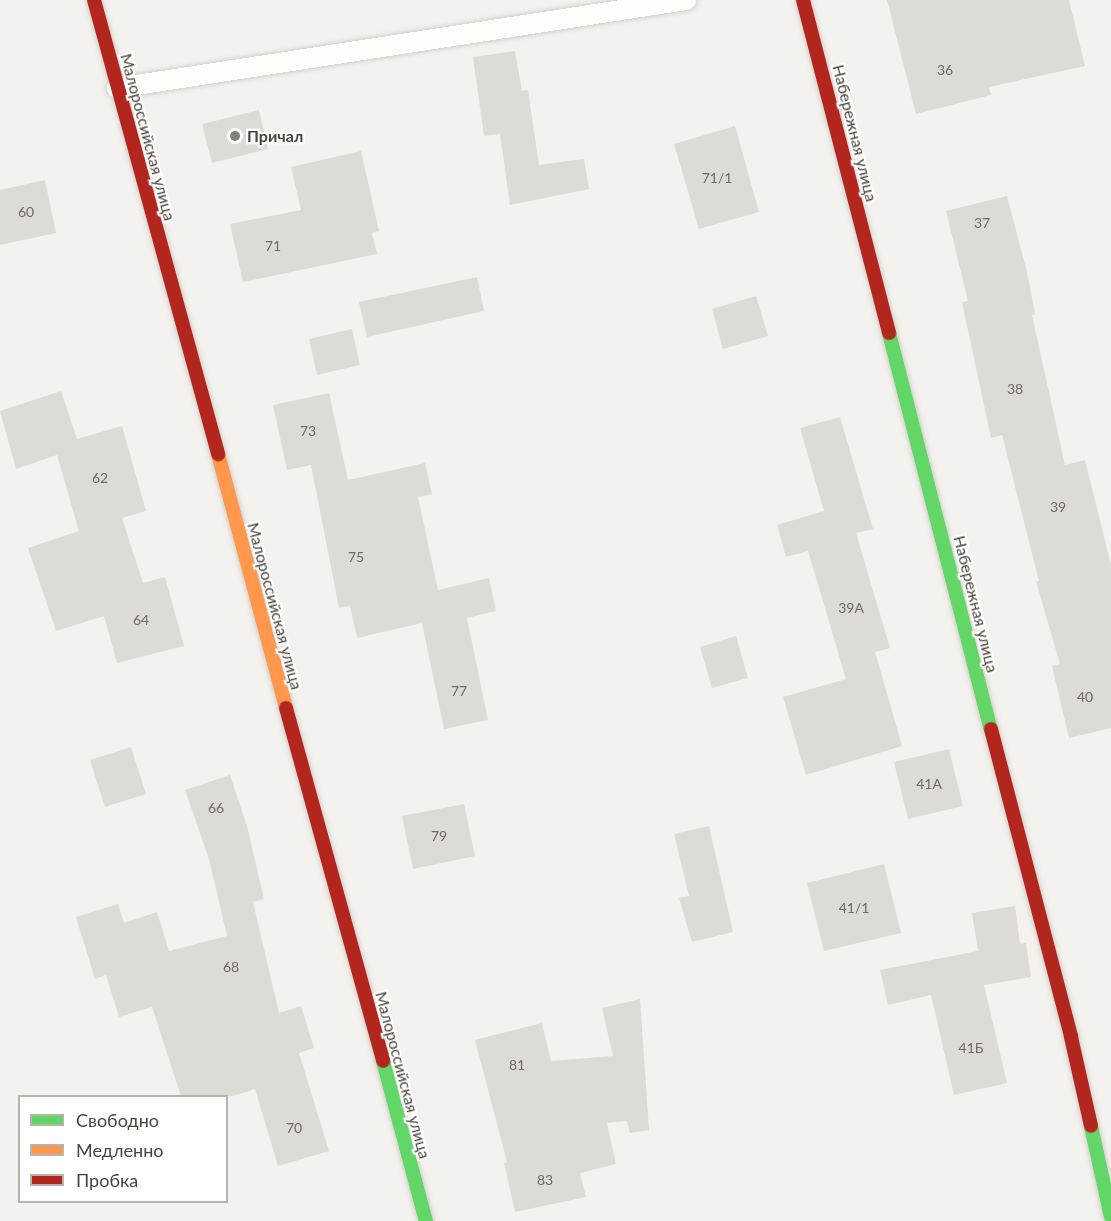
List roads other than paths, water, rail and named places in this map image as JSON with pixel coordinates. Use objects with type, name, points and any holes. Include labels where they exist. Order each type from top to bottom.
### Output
[{"type":"street","name":"Малороссийская улица","points":[[94,0],[426,1221]]},
{"type":"street","name":"Набережная улица","points":[[803,0],[1071,1037],[1111,1217]]},
{"type":"lane","points":[[117,88],[686,0]]},
{"type":"place","name":"Причал","points":[[235,136]]}]
